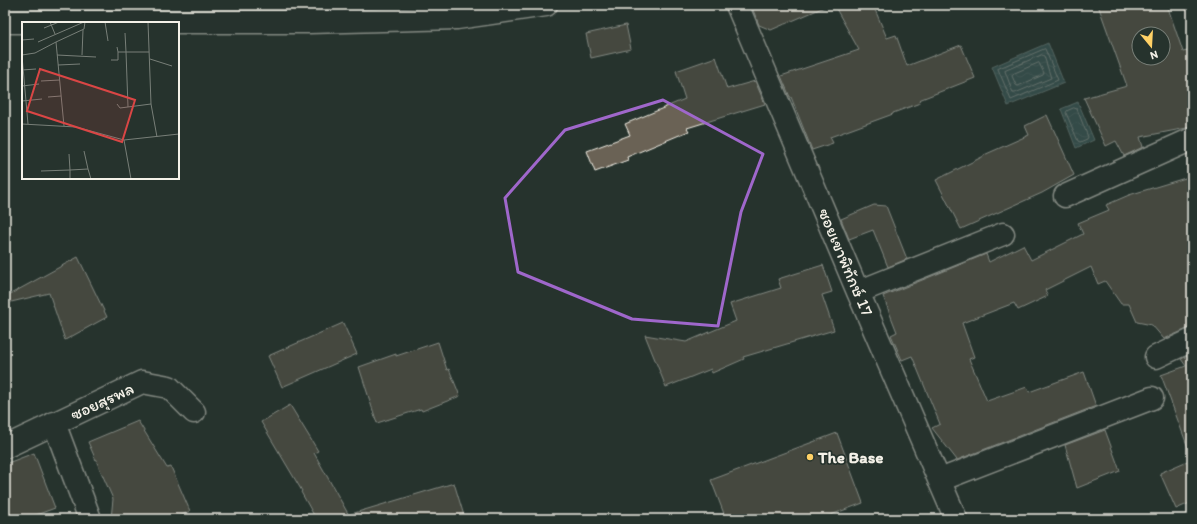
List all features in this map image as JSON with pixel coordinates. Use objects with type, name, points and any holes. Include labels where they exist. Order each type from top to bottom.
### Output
[{"type":"street","points":[[5,22],[309,22],[457,18],[546,5]]},
{"type":"street","name":"ซอยเขาพิทักษ์ 17","points":[[737,5],[956,519]]},
{"type":"street","points":[[1065,196],[1192,139]]},
{"type":"street","points":[[858,292],[1003,234]]},
{"type":"street","points":[[1156,357],[1192,340]]},
{"type":"street","name":"ซอยสุรพล","points":[[5,447],[142,382],[169,387],[194,412]]},
{"type":"street","points":[[940,480],[1152,398]]},
{"type":"street","points":[[54,423],[90,519]]},
{"type":"highlighted area","points":[[663,100],[763,154],[741,212],[718,326],[632,319],[518,272],[505,198],[565,130]]},
{"type":"water","points":[[1048,43],[1064,83],[1008,106],[992,67]]},
{"type":"water","points":[[1078,102],[1094,140],[1076,148],[1061,109]]},
{"type":"building","points":[[751,5],[829,5],[771,30],[759,25]]},
{"type":"building","points":[[834,5],[873,5],[887,38],[896,35],[907,66],[961,45],[975,78],[919,100],[920,103],[893,114],[830,137],[833,143],[812,150],[781,76],[859,50]]},
{"type":"building","points":[[1098,5],[1167,5],[1183,52],[1192,50],[1192,127],[1140,137],[1143,147],[1124,156],[1116,141],[1106,146],[1084,98],[1127,86]]},
{"type":"building","points":[[626,25],[631,49],[591,58],[586,34]]},
{"type":"building","points":[[716,57],[727,89],[755,81],[765,104],[687,128],[689,131],[627,157],[628,160],[595,172],[587,151],[630,135],[625,124],[685,99],[676,71]]},
{"type":"building","points":[[1047,115],[1074,175],[1042,193],[961,229],[936,180],[984,155],[1029,135],[1025,126]]},
{"type":"building","points":[[1192,176],[1192,328],[1164,339],[1152,325],[1137,322],[1129,304],[1121,304],[1105,281],[1098,284],[1091,267],[1045,290],[1048,296],[1018,310],[1014,303],[962,323],[974,357],[969,359],[987,401],[1027,387],[1029,392],[1084,372],[1096,406],[957,460],[932,428],[940,424],[912,356],[902,360],[891,335],[897,332],[883,296],[986,254],[989,262],[1023,245],[1031,260],[1083,234],[1078,223],[1109,210],[1106,205],[1129,195]]},
{"type":"building","points":[[874,205],[886,206],[907,259],[888,267],[873,230],[849,239],[841,219]]},
{"type":"building","points":[[78,257],[107,317],[65,340],[49,293],[7,303],[5,297]]},
{"type":"building","points":[[823,265],[832,292],[822,295],[834,330],[743,357],[744,359],[712,373],[711,369],[666,387],[645,335],[686,342],[736,321],[730,304],[781,288],[778,279]]},
{"type":"building","points":[[343,323],[357,354],[282,387],[268,356]]},
{"type":"building","points":[[438,342],[447,370],[449,369],[460,396],[422,411],[421,409],[377,423],[359,367],[396,354],[396,356]]},
{"type":"building","points":[[1192,354],[1192,453],[1190,453],[1161,375],[1186,366],[1181,359]]},
{"type":"building","points":[[290,405],[318,451],[314,453],[351,519],[316,519],[301,492],[302,491],[261,422]]},
{"type":"building","points":[[138,421],[167,468],[171,467],[190,511],[174,519],[111,519],[113,499],[88,442]]},
{"type":"building","points":[[1105,430],[1120,471],[1077,488],[1065,445]]},
{"type":"building","name":"The Base","points":[[837,433],[863,503],[820,519],[726,519],[711,480]]},
{"type":"building","points":[[34,453],[55,508],[25,519],[5,519],[5,464]]},
{"type":"building","points":[[1192,459],[1192,502],[1176,509],[1160,473]]},
{"type":"building","points":[[454,483],[465,519],[352,519],[351,514]]},
{"type":"place","name":"The Base","points":[[810,457]]}]
